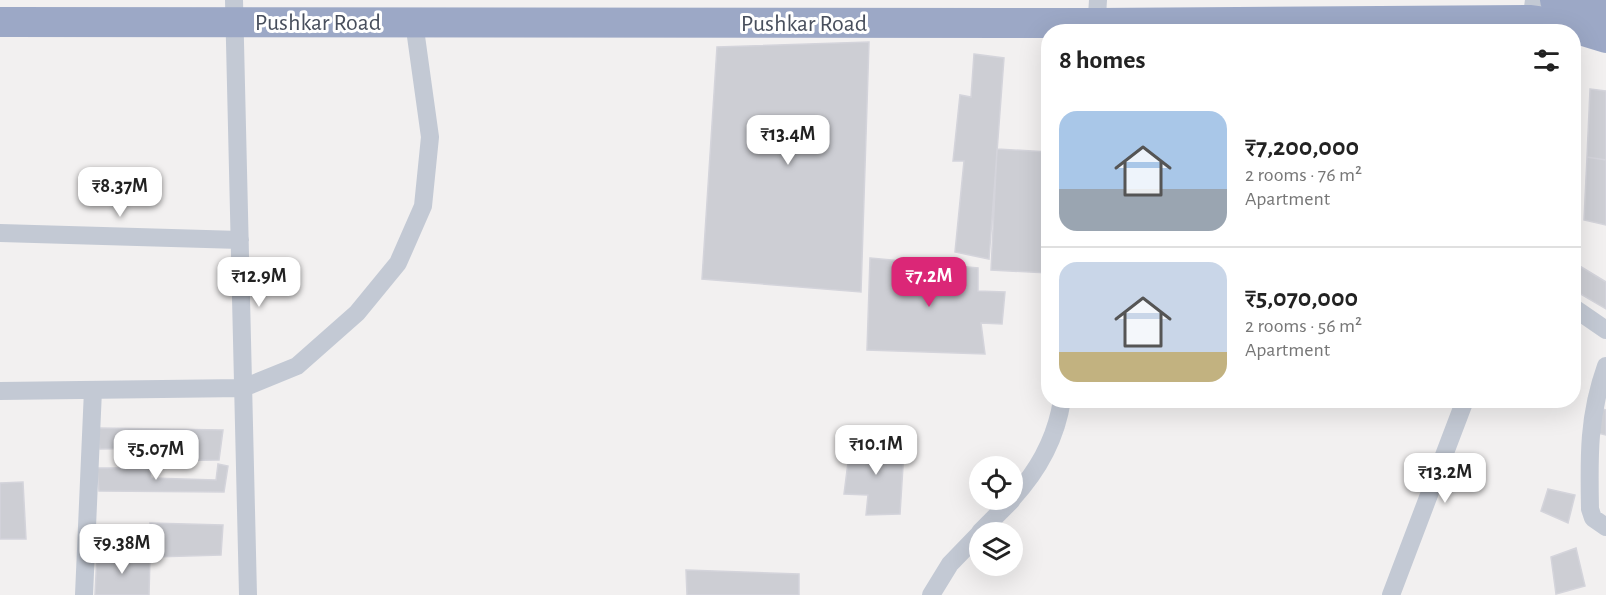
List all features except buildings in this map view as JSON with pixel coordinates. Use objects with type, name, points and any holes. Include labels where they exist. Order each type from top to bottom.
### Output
[{"type":"highway","name":"Pushkar Road","points":[[0,22],[234,11],[414,22],[1531,17],[1567,7],[1604,27]]},
{"type":"street","points":[[234,11],[248,595]]},
{"type":"street","points":[[0,391],[243,388],[297,366],[357,313],[398,263],[423,206],[430,137],[414,22]]},
{"type":"street","points":[[0,233],[240,240]]},
{"type":"street","points":[[1581,313],[1606,330]]},
{"type":"street","points":[[1606,366],[1596,396],[1589,435],[1590,509],[1593,518],[1606,526]]},
{"type":"street","points":[[84,595],[93,390]]},
{"type":"street","points":[[1023,486],[1035,472],[1048,448],[1061,408]]},
{"type":"street","points":[[1391,595],[1462,408]]},
{"type":"street","points":[[990,522],[1002,510]]},
{"type":"street","points":[[931,595],[950,564],[969,544]]}]
